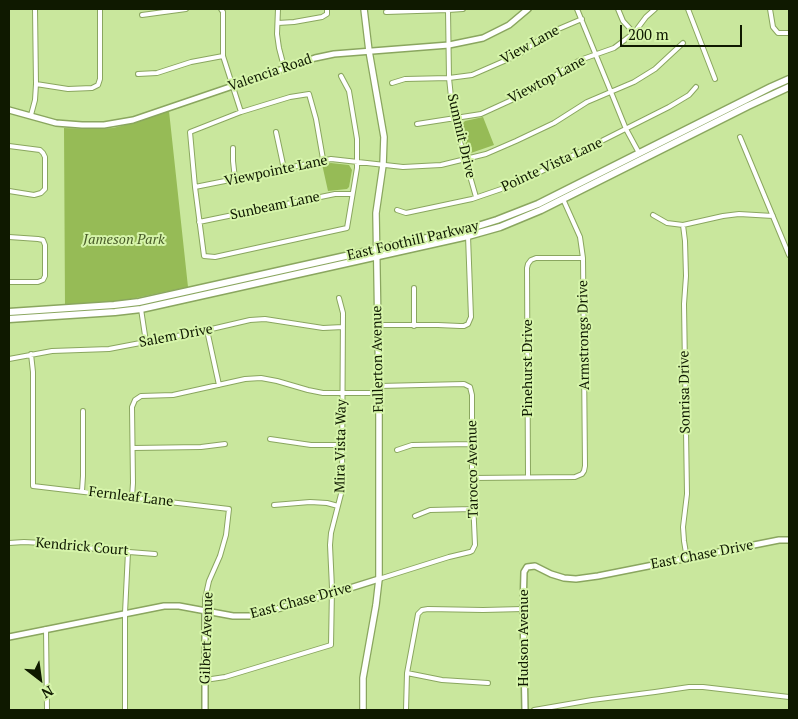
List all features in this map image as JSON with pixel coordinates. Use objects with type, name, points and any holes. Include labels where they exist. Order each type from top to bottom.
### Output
[{"type":"main road","name":"Fullerton Avenue","points":[[363,710],[363,678],[379,579],[379,393],[376,213],[383,164],[384,137],[369,51],[364,9]]},
{"type":"main road","name":"East Foothill Parkway","points":[[9,319],[140,309],[376,253],[498,220],[538,204],[789,79]]},
{"type":"main road","name":"East Foothill Parkway","points":[[9,312],[139,302],[468,236],[500,227],[563,199],[789,87]]},
{"type":"street","points":[[32,116],[36,84],[35,9]]},
{"type":"street","points":[[36,84],[68,89],[98,86],[100,78],[100,9]]},
{"type":"street","points":[[142,15],[186,9]]},
{"type":"street","points":[[221,9],[224,12],[223,56],[241,112]]},
{"type":"street","points":[[278,9],[277,34],[284,67]]},
{"type":"street","points":[[278,23],[322,17],[327,14],[327,9]]},
{"type":"street","points":[[386,12],[463,9]]},
{"type":"street","name":"Valencia Road","points":[[9,110],[56,122],[82,125],[104,125],[133,120],[315,58],[334,54],[449,45],[483,38],[509,24],[528,9]]},
{"type":"street","points":[[578,9],[626,129],[638,153]]},
{"type":"street","points":[[618,9],[623,21],[634,33]]},
{"type":"street","name":"Viewtop Lane","points":[[417,124],[481,114],[527,93],[580,60],[614,48],[634,33],[646,17],[655,9]]},
{"type":"street","points":[[688,9],[715,79]]},
{"type":"street","points":[[770,9],[773,27],[778,33],[789,34]]},
{"type":"street","name":"Summit Drive","points":[[448,10],[451,98],[476,197]]},
{"type":"street","name":"View Lane","points":[[392,83],[405,79],[449,78],[472,75],[518,54],[550,32],[582,19]]},
{"type":"street","name":"Viewpointe Lane","points":[[195,187],[331,158],[403,167],[442,164],[486,154],[554,123],[587,102],[634,82],[655,69],[683,43]]},
{"type":"street","points":[[138,74],[158,73],[191,62],[223,56]]},
{"type":"street","points":[[324,160],[309,94],[290,97],[241,112],[190,132],[204,256],[215,257],[347,228],[357,162],[357,139],[349,91],[341,76]]},
{"type":"street","name":"Pointe Vista Lane","points":[[397,210],[406,213],[476,197],[510,186],[669,107],[689,95],[696,87]]},
{"type":"street","points":[[276,132],[284,169]]},
{"type":"street","points":[[740,137],[789,255]]},
{"type":"street","points":[[9,146],[40,150],[45,157],[45,189],[41,194],[34,195],[9,191]]},
{"type":"street","points":[[233,148],[232,161],[236,179]]},
{"type":"street","name":"Sunbeam Lane","points":[[199,222],[335,194],[352,194]]},
{"type":"street","name":"Armstrongs Drive","points":[[528,477],[575,477],[582,474],[586,466],[584,258],[580,237],[563,199]]},
{"type":"street","points":[[653,215],[667,223],[683,225],[739,214],[773,216]]},
{"type":"street","name":"Sonrisa Drive","points":[[683,225],[686,276],[684,304],[687,494],[683,527],[687,558]]},
{"type":"street","points":[[377,325],[464,326],[471,321],[468,236]]},
{"type":"street","points":[[9,237],[43,240],[45,245],[45,276],[43,280],[38,282],[9,282]]},
{"type":"street","name":"Pinehurst Drive","points":[[528,477],[528,264],[536,258],[584,258]]},
{"type":"street","points":[[414,288],[414,326]]},
{"type":"street","name":"Mira Vista Way","points":[[205,680],[225,677],[331,645],[330,545],[331,533],[342,494],[343,313],[339,298]]},
{"type":"street","points":[[140,309],[146,342]]},
{"type":"street","name":"Salem Drive","points":[[9,359],[52,351],[109,349],[250,320],[265,319],[323,328],[343,327]]},
{"type":"street","points":[[207,330],[219,385]]},
{"type":"street","name":"Fernleaf Lane","points":[[30,354],[32,372],[33,486],[229,509]]},
{"type":"street","points":[[132,497],[132,406],[134,400],[141,396],[173,394],[245,378],[277,381],[323,393],[379,393]]},
{"type":"street","name":"Tarocco Avenue","points":[[378,386],[464,384],[470,387],[472,395],[472,478],[475,545],[472,551]]},
{"type":"street","points":[[82,491],[83,411]]},
{"type":"street","points":[[270,439],[311,445],[342,445]]},
{"type":"street","points":[[133,448],[201,447],[225,444]]},
{"type":"street","points":[[397,450],[412,445],[472,444]]},
{"type":"street","points":[[472,478],[528,477]]},
{"type":"street","points":[[274,505],[327,502],[338,506]]},
{"type":"street","name":"Gilbert Avenue","points":[[205,710],[205,598],[209,581],[226,536],[229,509]]},
{"type":"street","points":[[415,516],[430,510],[473,509]]},
{"type":"street","name":"East Chase Drive","points":[[527,568],[535,566],[551,574],[576,579],[778,540],[789,540]]},
{"type":"street","name":"Kendrick Court","points":[[9,543],[61,544],[103,550],[155,554]]},
{"type":"street","name":"East Chase Drive","points":[[9,637],[164,606],[179,606],[233,616],[252,616],[472,551]]},
{"type":"street","points":[[125,710],[125,613],[128,552]]},
{"type":"street","name":"Hudson Avenue","points":[[525,710],[523,609],[524,572],[527,568]]},
{"type":"street","points":[[406,710],[407,673],[418,614],[422,610],[523,609]]},
{"type":"street","points":[[46,629],[47,710]]},
{"type":"street","points":[[407,673],[442,680],[488,683]]},
{"type":"street","points":[[534,710],[689,687],[789,696]]},
{"type":"green space","name":"Jameson Park","points":[[169,111],[188,287],[127,300],[65,306],[64,128],[113,128]]},
{"type":"green space","points":[[483,117],[494,145],[471,153],[467,150],[462,124],[465,121]]},
{"type":"green space","points":[[322,164],[349,165],[352,170],[347,189],[328,191]]}]
